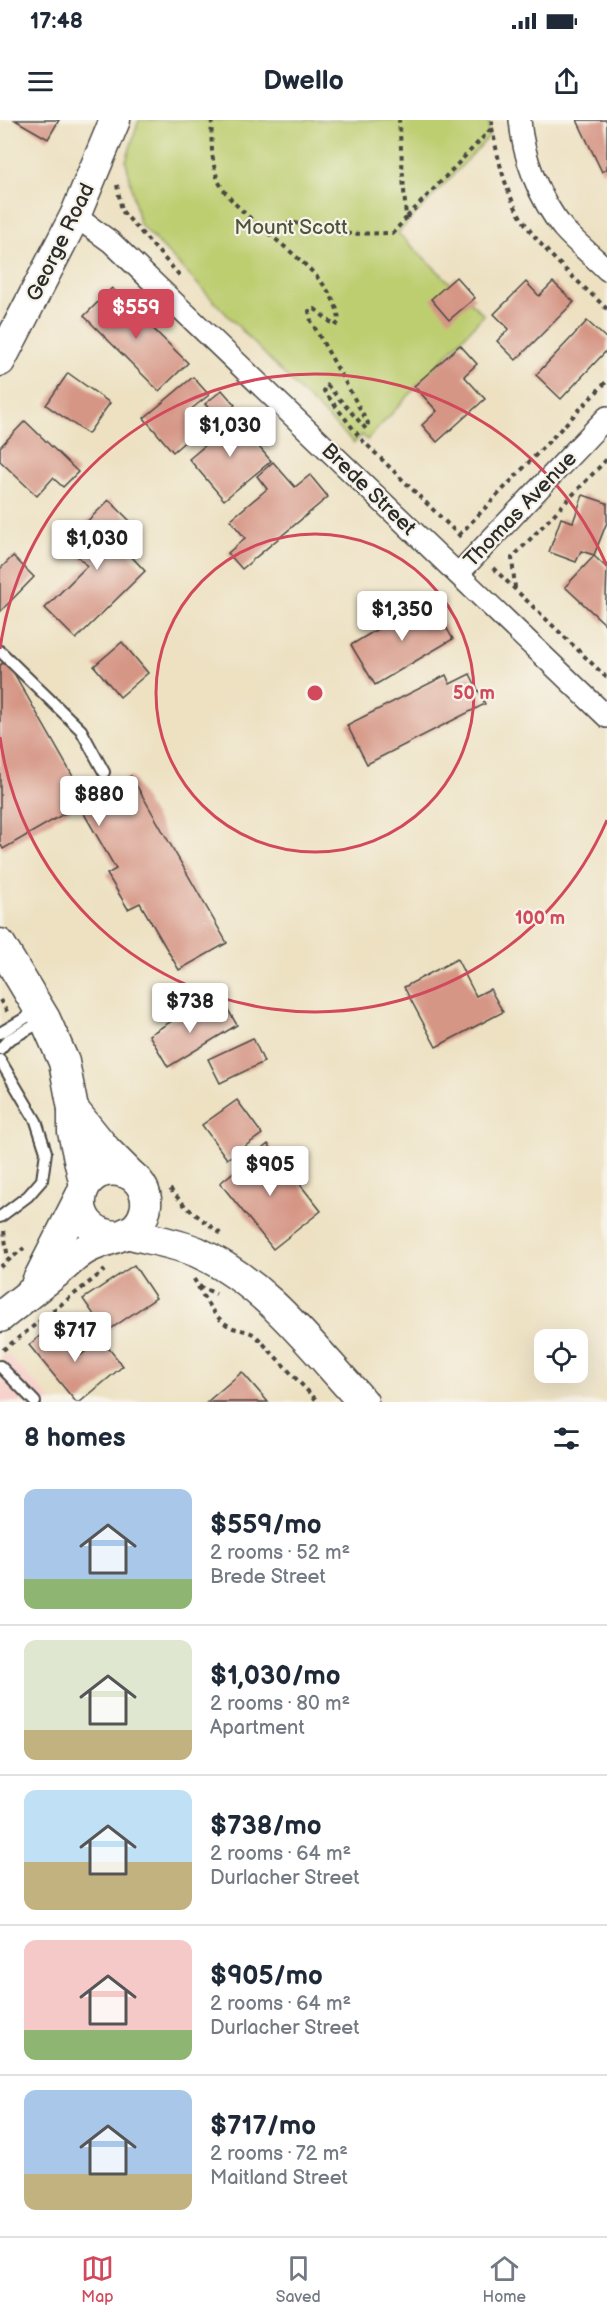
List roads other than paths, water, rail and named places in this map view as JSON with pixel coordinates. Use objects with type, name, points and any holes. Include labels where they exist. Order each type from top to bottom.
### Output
[{"type":"main road","name":"George Road","points":[[0,361],[75,216],[115,120]]},
{"type":"main road","points":[[0,944],[42,1015],[64,1062],[73,1109],[73,1132],[83,1191],[80,1206],[88,1224],[106,1235],[121,1234],[196,1252],[240,1276],[263,1294],[363,1402]]},
{"type":"main road","points":[[0,1317],[85,1249],[121,1234],[141,1220],[146,1200],[144,1191],[106,1150],[73,1109]]},
{"type":"main road","points":[[31,1293],[83,1191],[100,1173],[121,1171],[131,1175]]},
{"type":"main road","points":[[146,1200],[196,1252]]},
{"type":"street","points":[[520,120],[522,141],[542,195],[562,227],[607,270]]},
{"type":"street","name":"Brede Street","points":[[75,216],[111,242],[607,717]]},
{"type":"street","name":"Thomas Avenue","points":[[458,574],[607,417]]},
{"type":"lane","points":[[0,651],[81,730],[104,772]]},
{"type":"lane","points":[[0,1033],[42,1015]]},
{"type":"lane","points":[[0,1049],[8,1040],[42,1015]]},
{"type":"lane","points":[[0,1060],[36,1121],[46,1152],[42,1180],[28,1196],[1,1216]]},
{"type":"lane","points":[[0,1366],[35,1402]]},
{"type":"park label","name":"Mount Scott","points":[[291,227]]}]
